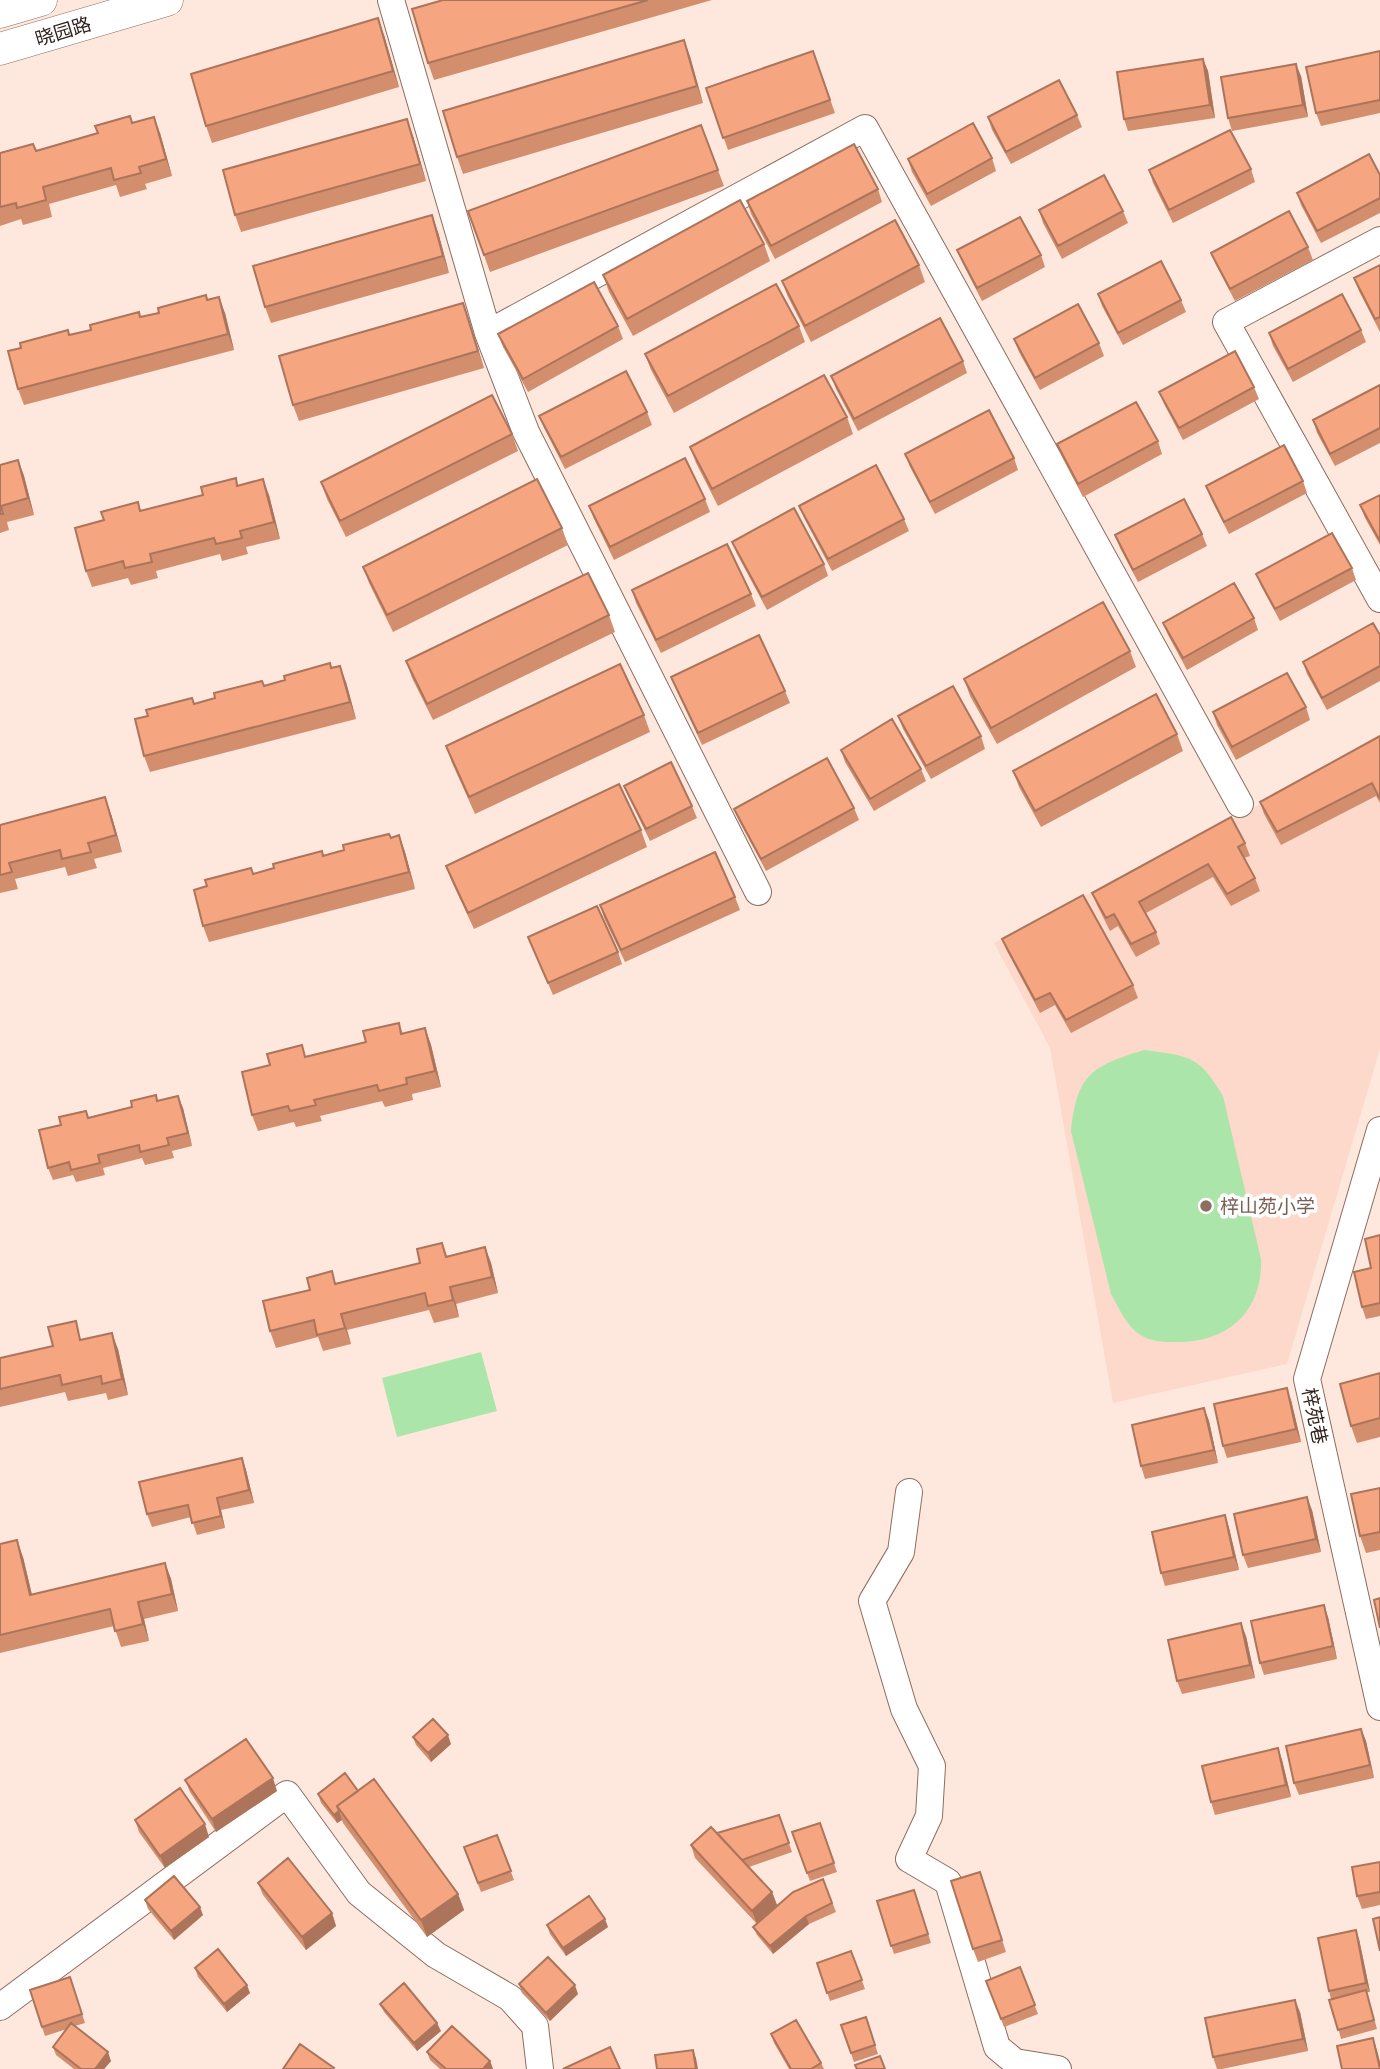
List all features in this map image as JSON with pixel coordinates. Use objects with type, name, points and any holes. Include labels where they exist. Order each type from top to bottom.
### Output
[{"type":"street","name":"晓园路","points":[[0,12],[41,0]]},
{"type":"street","name":"晓园路","points":[[0,50],[167,0]]},
{"type":"street","points":[[391,0],[488,333],[526,432],[758,892]]},
{"type":"street","points":[[488,333],[865,128],[1240,804]]},
{"type":"street","points":[[1380,240],[1226,323],[1380,599]]},
{"type":"street","name":"梓苑巷","points":[[1380,1130],[1307,1380],[1380,1707]]},
{"type":"street","points":[[909,1492],[901,1552],[872,1601],[904,1709],[932,1766],[929,1816],[909,1858],[948,1882],[997,2047],[1013,2065],[1058,2069]]},
{"type":"street","points":[[0,2007],[287,1794],[359,1893],[436,1955],[510,1998],[535,2026],[540,2069]]},
{"type":"shaded area","name":"梓山苑小学","points":[[1380,742],[1380,1049],[1287,1364],[1113,1403],[1050,1048],[994,943]]},
{"type":"green space","points":[[1144,1050],[1191,1060],[1207,1072],[1223,1096],[1261,1259],[1256,1294],[1248,1309],[1226,1330],[1194,1341],[1166,1342],[1148,1339],[1134,1330],[1123,1316],[1111,1294],[1071,1131],[1078,1097],[1090,1075],[1112,1061]]},
{"type":"green space","points":[[481,1352],[497,1411],[397,1437],[382,1378]]},
{"type":"building","points":[[443,0],[648,0],[428,63],[412,9]]},
{"type":"building","points":[[378,18],[393,71],[206,126],[191,74]]},
{"type":"building","points":[[684,40],[697,86],[457,157],[443,111]]},
{"type":"building","points":[[813,51],[830,100],[723,138],[706,88]]},
{"type":"building","points":[[1380,51],[1380,100],[1316,113],[1306,67]]},
{"type":"building","points":[[1203,59],[1210,105],[1124,119],[1117,72]]},
{"type":"building","points":[[1296,64],[1303,105],[1228,118],[1221,77]]},
{"type":"building","points":[[1059,80],[1077,115],[1006,152],[988,117]]},
{"type":"building","points":[[130,116],[132,123],[154,117],[166,159],[139,167],[141,173],[114,180],[111,168],[43,187],[46,200],[17,208],[16,203],[0,207],[0,153],[33,144],[36,151],[98,133],[95,126]]},
{"type":"building","points":[[407,119],[420,164],[235,215],[223,170]]},
{"type":"building","points":[[973,123],[992,158],[927,194],[908,159]]},
{"type":"building","points":[[701,125],[718,170],[484,255],[468,211]]},
{"type":"building","points":[[1230,130],[1251,169],[1169,210],[1149,170]]},
{"type":"building","points":[[854,144],[878,189],[771,246],[747,201]]},
{"type":"building","points":[[1369,154],[1380,175],[1380,198],[1317,231],[1297,193]]},
{"type":"building","points":[[1104,175],[1123,211],[1058,246],[1039,210]]},
{"type":"building","points":[[740,200],[764,244],[627,319],[603,275]]},
{"type":"building","points":[[1289,211],[1308,247],[1230,289],[1211,253]]},
{"type":"building","points":[[432,215],[443,256],[265,307],[253,266]]},
{"type":"building","points":[[1020,217],[1041,255],[977,288],[957,250]]},
{"type":"building","points":[[895,220],[919,265],[805,326],[782,281]]},
{"type":"building","points":[[1161,261],[1181,300],[1118,333],[1098,294]]},
{"type":"building","points":[[1380,265],[1380,317],[1375,319],[1354,278]]},
{"type":"building","points":[[594,282],[618,326],[523,379],[498,334]]},
{"type":"building","points":[[776,284],[799,326],[668,396],[645,354]]},
{"type":"building","points":[[1342,294],[1361,330],[1288,369],[1269,333]]},
{"type":"building","points":[[206,295],[207,300],[219,297],[228,334],[18,389],[8,351],[21,348],[20,343],[68,330],[69,335],[91,330],[90,325],[139,312],[140,317],[159,313],[158,308]]},
{"type":"building","points":[[463,303],[478,351],[293,405],[279,356]]},
{"type":"building","points":[[1078,304],[1099,343],[1035,378],[1014,339]]},
{"type":"building","points":[[940,318],[963,361],[854,419],[831,376]]},
{"type":"building","points":[[1235,351],[1254,387],[1179,428],[1159,392]]},
{"type":"building","points":[[626,371],[647,412],[561,457],[539,416]]},
{"type":"building","points":[[824,375],[847,417],[712,489],[690,447]]},
{"type":"building","points":[[1380,385],[1380,428],[1330,454],[1313,420]]},
{"type":"building","points":[[492,395],[512,434],[340,521],[321,482]]},
{"type":"building","points":[[1136,402],[1158,441],[1078,484],[1057,444]]},
{"type":"building","points":[[989,410],[1014,458],[930,502],[905,454]]},
{"type":"building","points":[[1284,445],[1303,481],[1224,522],[1206,486]]},
{"type":"building","points":[[685,458],[705,499],[610,547],[589,506]]},
{"type":"building","points":[[18,460],[28,498],[1,506],[3,514],[0,514],[0,465]]},
{"type":"building","points":[[876,465],[904,519],[828,559],[799,506]]},
{"type":"building","points":[[236,478],[237,486],[263,479],[274,522],[240,531],[242,538],[216,544],[214,538],[150,554],[152,562],[125,568],[123,561],[86,571],[75,528],[104,520],[101,512],[138,502],[140,511],[203,495],[201,487]]},
{"type":"building","points":[[537,479],[562,528],[387,615],[363,567]]},
{"type":"building","points":[[1380,495],[1380,541],[1360,505]]},
{"type":"building","points":[[1184,499],[1202,534],[1133,570],[1115,535]]},
{"type":"building","points":[[794,508],[824,564],[762,597],[732,542]]},
{"type":"building","points":[[1332,533],[1352,568],[1275,609],[1256,574]]},
{"type":"building","points":[[727,544],[751,594],[656,640],[632,590]]},
{"type":"building","points":[[588,573],[609,615],[427,704],[406,661]]},
{"type":"building","points":[[1234,583],[1254,618],[1183,658],[1163,623]]},
{"type":"building","points":[[1103,602],[1130,651],[991,728],[964,679]]},
{"type":"building","points":[[1373,623],[1380,635],[1380,666],[1322,698],[1303,662]]},
{"type":"building","points":[[759,635],[785,691],[698,733],[671,677]]},
{"type":"building","points":[[330,663],[331,668],[340,666],[350,702],[144,756],[135,719],[148,716],[146,710],[192,698],[194,704],[215,698],[214,693],[262,681],[264,686],[285,680],[284,676]]},
{"type":"building","points":[[620,664],[644,715],[469,797],[446,746]]},
{"type":"building","points":[[1287,673],[1306,707],[1232,747],[1213,712]]},
{"type":"building","points":[[953,686],[981,736],[926,766],[898,716]]},
{"type":"building","points":[[1156,694],[1177,734],[1035,811],[1013,771]]},
{"type":"building","points":[[892,719],[921,769],[870,799],[841,750]]},
{"type":"building","points":[[1380,736],[1380,799],[1372,783],[1277,832],[1260,802]]},
{"type":"building","points":[[827,758],[854,808],[761,859],[734,809]]},
{"type":"building","points":[[671,762],[692,806],[646,829],[624,786]]},
{"type":"building","points":[[619,784],[641,830],[468,913],[446,866]]},
{"type":"building","points":[[105,797],[116,835],[88,843],[91,852],[62,859],[60,850],[9,863],[12,872],[0,875],[0,825]]},
{"type":"building","points":[[1231,817],[1245,843],[1238,847],[1255,878],[1227,894],[1208,864],[1139,902],[1156,932],[1131,944],[1114,914],[1106,918],[1092,893]]},
{"type":"building","points":[[389,834],[391,838],[399,835],[409,872],[203,926],[194,890],[207,886],[205,880],[251,868],[253,874],[274,868],[273,864],[322,851],[323,856],[344,850],[343,845]]},
{"type":"building","points":[[715,852],[735,897],[621,950],[600,905]]},
{"type":"building","points":[[1083,895],[1133,985],[1066,1020],[1050,993],[1035,1000],[1002,939]]},
{"type":"building","points":[[597,906],[618,952],[548,983],[528,937]]},
{"type":"building","points":[[399,1023],[401,1034],[425,1028],[435,1071],[406,1078],[407,1084],[379,1091],[377,1085],[314,1100],[316,1105],[290,1111],[288,1106],[252,1115],[242,1072],[270,1065],[267,1054],[302,1045],[305,1057],[366,1042],[363,1031]]},
{"type":"building","points":[[156,1095],[157,1101],[178,1096],[188,1133],[167,1138],[169,1145],[140,1152],[139,1145],[98,1155],[100,1163],[71,1170],[69,1162],[48,1168],[39,1130],[61,1125],[59,1117],[86,1111],[88,1118],[132,1107],[131,1101]]},
{"type":"building","points":[[1380,1235],[1380,1303],[1362,1307],[1354,1272],[1371,1268],[1365,1239]]},
{"type":"building","points":[[442,1243],[446,1257],[485,1247],[492,1277],[450,1287],[453,1300],[428,1306],[425,1293],[341,1314],[345,1328],[317,1335],[314,1320],[270,1331],[263,1301],[310,1290],[307,1278],[332,1271],[335,1284],[420,1263],[417,1249]]},
{"type":"building","points":[[76,1321],[80,1340],[112,1333],[122,1379],[102,1384],[101,1376],[62,1385],[60,1375],[0,1389],[0,1358],[53,1346],[48,1327]]},
{"type":"building","points":[[1380,1373],[1380,1418],[1351,1426],[1340,1384]]},
{"type":"building","points":[[1287,1388],[1296,1429],[1223,1446],[1214,1404]]},
{"type":"building","points":[[1204,1408],[1214,1450],[1141,1466],[1132,1425]]},
{"type":"building","points":[[242,1458],[249,1490],[217,1498],[221,1516],[192,1523],[188,1505],[147,1514],[139,1482]]},
{"type":"building","points":[[1380,1488],[1380,1532],[1360,1536],[1351,1494]]},
{"type":"building","points":[[1307,1497],[1316,1539],[1243,1555],[1234,1514]]},
{"type":"building","points":[[1225,1515],[1234,1557],[1161,1573],[1152,1532]]},
{"type":"building","points":[[17,1540],[30,1595],[165,1563],[172,1594],[138,1602],[143,1624],[115,1631],[110,1609],[0,1635],[0,1544]]},
{"type":"building","points":[[1380,1598],[1380,1628],[1374,1600]]},
{"type":"building","points":[[1324,1605],[1333,1646],[1260,1663],[1251,1621]]},
{"type":"building","points":[[1241,1623],[1250,1665],[1177,1681],[1168,1640]]},
{"type":"building","points":[[433,1719],[448,1735],[428,1753],[413,1737]]},
{"type":"building","points":[[1361,1729],[1370,1765],[1294,1783],[1286,1746]]},
{"type":"building","points":[[246,1739],[273,1778],[212,1819],[185,1780]]},
{"type":"building","points":[[1278,1748],[1286,1785],[1211,1802],[1202,1766]]},
{"type":"building","points":[[345,1773],[358,1791],[337,1806],[339,1811],[334,1815],[318,1794]]},
{"type":"building","points":[[374,1779],[458,1894],[421,1920],[337,1806]]},
{"type":"building","points":[[180,1788],[205,1824],[160,1856],[135,1820]]},
{"type":"building","points":[[779,1815],[789,1843],[742,1860],[717,1833]]},
{"type":"building","points":[[820,1823],[834,1863],[807,1873],[792,1832]]},
{"type":"building","points":[[711,1827],[772,1892],[752,1911],[691,1845]]},
{"type":"building","points":[[497,1835],[511,1871],[478,1883],[464,1847]]},
{"type":"building","points":[[288,1858],[332,1913],[302,1937],[258,1883]]},
{"type":"building","points":[[1380,1862],[1380,1892],[1357,1896],[1352,1867]]},
{"type":"building","points":[[980,1872],[1002,1940],[973,1949],[951,1881]]},
{"type":"building","points":[[174,1876],[200,1907],[171,1931],[145,1900]]},
{"type":"building","points":[[823,1879],[832,1903],[806,1916],[770,1946],[753,1927],[793,1892]]},
{"type":"building","points":[[914,1890],[928,1934],[891,1946],[877,1901]]},
{"type":"building","points":[[589,1896],[605,1919],[563,1948],[547,1925]]},
{"type":"building","points":[[1380,1917],[1380,1951],[1373,1919]]},
{"type":"building","points":[[1356,1930],[1366,1983],[1329,1991],[1318,1938]]},
{"type":"building","points":[[218,1949],[247,1985],[224,2004],[195,1968]]},
{"type":"building","points":[[851,1951],[862,1980],[827,1993],[817,1963]]},
{"type":"building","points":[[548,1957],[575,1985],[546,2013],[519,1984]]},
{"type":"building","points":[[1020,1967],[1035,2005],[1001,2019],[986,1981]]},
{"type":"building","points":[[70,1977],[82,2014],[42,2027],[30,1990]]},
{"type":"building","points":[[404,1983],[437,2023],[414,2043],[380,2004]]},
{"type":"building","points":[[1366,1990],[1374,2020],[1338,2030],[1329,2000]]},
{"type":"building","points":[[1295,2000],[1303,2039],[1213,2057],[1205,2018]]},
{"type":"building","points":[[866,2017],[875,2045],[851,2053],[841,2025]]},
{"type":"building","points":[[796,2020],[821,2063],[811,2069],[791,2069],[771,2034]]},
{"type":"building","points":[[71,2023],[108,2052],[95,2069],[81,2069],[53,2047]]},
{"type":"building","points":[[452,2026],[490,2061],[483,2069],[446,2069],[427,2052]]},
{"type":"building","points":[[1373,2038],[1380,2069],[1342,2069],[1337,2046]]},
{"type":"building","points":[[300,2044],[334,2068],[283,2069]]},
{"type":"building","points":[[610,2047],[620,2069],[563,2069]]},
{"type":"building","points":[[693,2050],[696,2069],[657,2069],[655,2055]]},
{"type":"building","points":[[880,2056],[885,2069],[857,2069],[855,2065]]},
{"type":"place","name":"梓山苑小学","points":[[1206,1206]]}]
